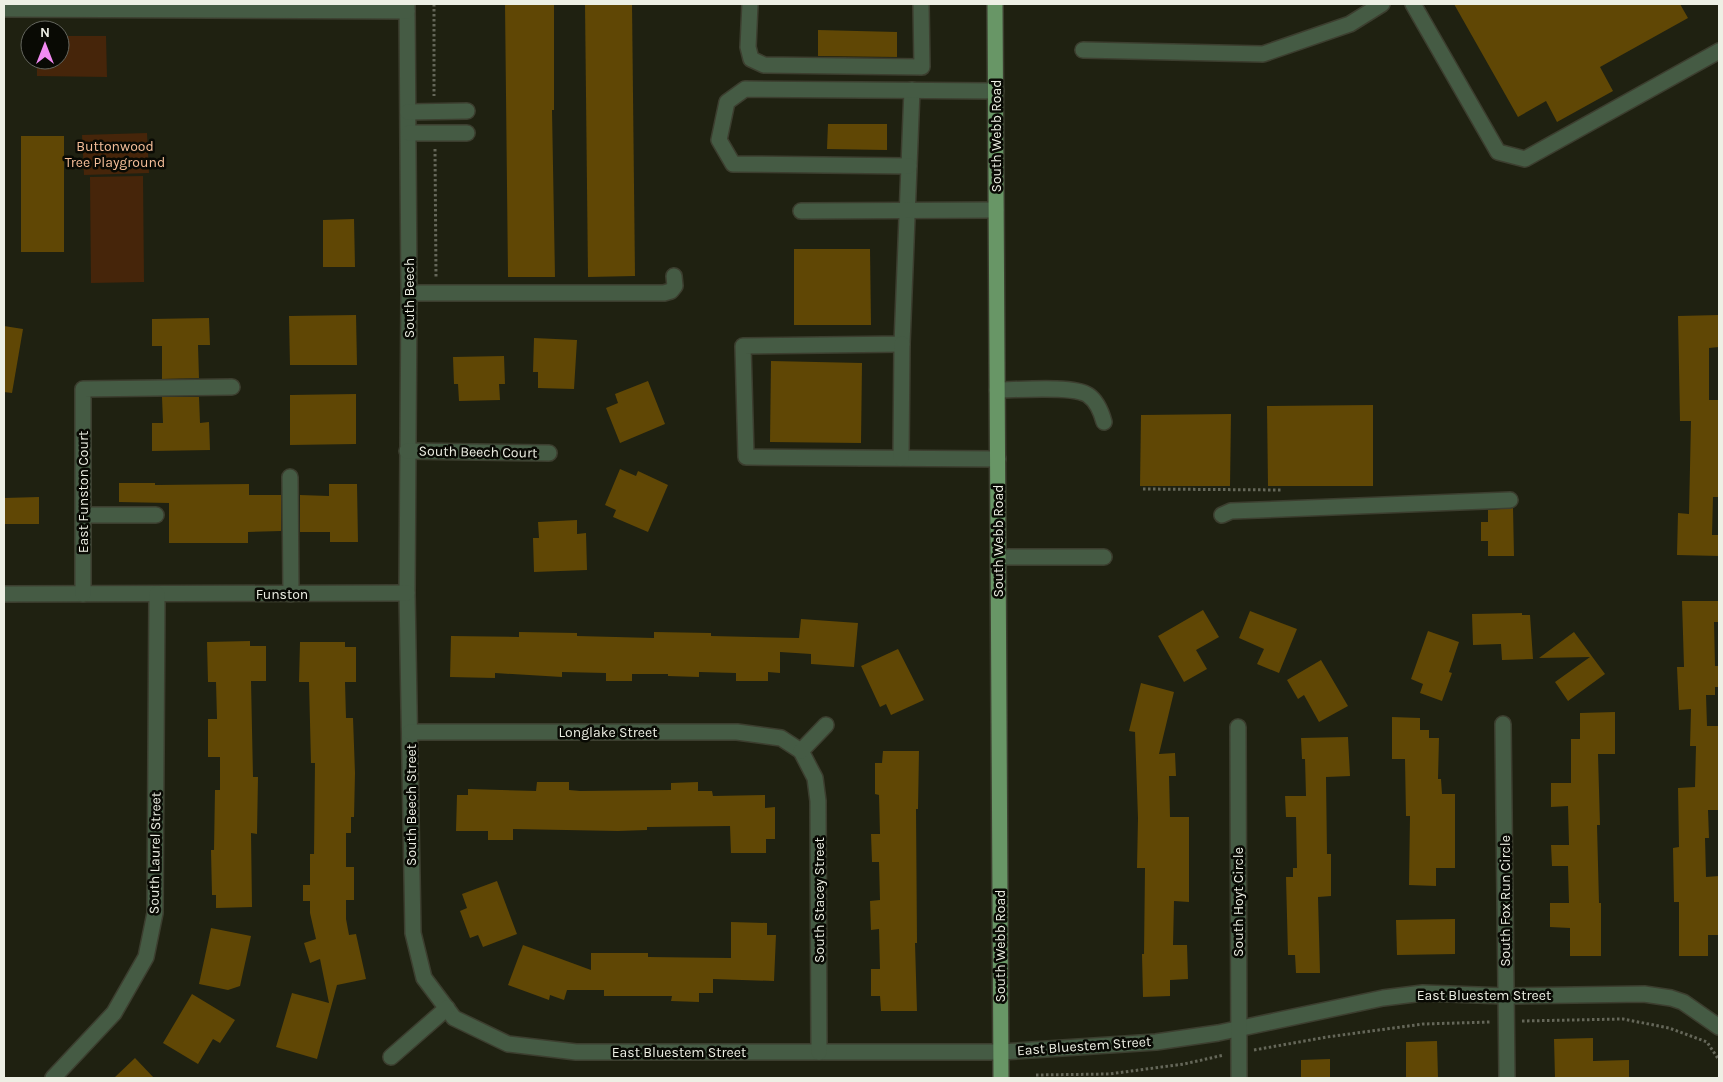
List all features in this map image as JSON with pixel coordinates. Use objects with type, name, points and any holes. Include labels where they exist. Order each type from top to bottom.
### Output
[{"type":"main road","name":"South Webb Road","points":[[995,4],[1001,1078]]},
{"type":"street","points":[[750,4],[748,47],[751,59],[764,66],[922,67],[921,4]]},
{"type":"street","points":[[1082,50],[1263,54],[1350,24],[1382,4]]},
{"type":"street","points":[[1413,4],[1498,152],[1525,159],[1719,51]]},
{"type":"street","points":[[4,10],[407,7]]},
{"type":"street","name":"South Beech","points":[[407,7],[409,133],[407,593]]},
{"type":"street","points":[[909,166],[734,164],[719,140],[727,102],[745,89],[996,91]]},
{"type":"street","points":[[901,458],[902,344],[912,90]]},
{"type":"street","points":[[408,112],[467,111]]},
{"type":"street","points":[[409,133],[467,133]]},
{"type":"street","points":[[800,211],[996,210]]},
{"type":"street","points":[[409,293],[664,293],[671,291],[675,286],[674,276]]},
{"type":"street","points":[[902,344],[743,346],[746,457],[998,459]]},
{"type":"street","name":"East Funston Court","points":[[83,594],[83,389],[232,387]]},
{"type":"street","points":[[997,390],[1080,391],[1093,398],[1098,405],[1104,422]]},
{"type":"street","name":"South Beech Court","points":[[408,451],[549,453]]},
{"type":"street","points":[[290,477],[292,594]]},
{"type":"street","points":[[1222,515],[1231,511],[1510,500]]},
{"type":"street","points":[[83,515],[156,515]]},
{"type":"street","points":[[998,557],[1104,557]]},
{"type":"street","name":"Funston","points":[[83,594],[407,593]]},
{"type":"street","name":"South Beech Street","points":[[407,593],[413,933],[424,978],[447,1008]]},
{"type":"street","points":[[4,594],[83,594]]},
{"type":"street","name":"South Laurel Street","points":[[53,1078],[114,1013],[146,957],[156,913],[157,594]]},
{"type":"street","name":"South Fox Run Circle","points":[[1503,724],[1507,1078]]},
{"type":"street","points":[[800,752],[826,725]]},
{"type":"street","name":"South Hoyt Circle","points":[[1238,727],[1239,1078]]},
{"type":"street","name":"Longlake Street","points":[[410,732],[737,732],[781,738],[800,752]]},
{"type":"street","name":"South Stacey Street","points":[[800,752],[815,778],[818,801],[819,1052]]},
{"type":"street","name":"East Bluestem Street","points":[[447,1008],[454,1018],[508,1044],[576,1052],[1001,1052],[1156,1042],[1218,1033],[1391,997],[1423,993],[1506,996],[1644,994],[1662,996],[1683,1002],[1719,1027]]},
{"type":"street","points":[[391,1057],[447,1008]]},
{"type":"path","points":[[1143,489],[1282,490]]},
{"type":"path","points":[[1036,1075],[1109,1074],[1184,1064],[1327,1037],[1423,1024],[1623,1019],[1669,1028],[1707,1042],[1719,1060]]},
{"type":"green space","points":[[70,36],[106,36],[107,77],[37,76],[37,70],[70,70]]},
{"type":"green space","name":"Buttonwood Tree Playground","points":[[147,133],[149,173],[84,175],[82,135]]},
{"type":"green space","points":[[143,176],[144,282],[91,283],[90,177]]},
{"type":"building","points":[[505,4],[554,4],[554,110],[552,110],[555,277],[508,277]]},
{"type":"building","points":[[585,4],[632,4],[635,276],[588,277]]},
{"type":"building","points":[[1454,4],[1680,4],[1688,18],[1600,67],[1613,91],[1557,122],[1546,101],[1518,117]]},
{"type":"building","points":[[818,30],[897,32],[897,57],[818,56]]},
{"type":"building","points":[[828,124],[887,124],[887,150],[827,149]]},
{"type":"building","points":[[21,136],[64,136],[64,252],[21,252]]},
{"type":"building","points":[[354,219],[355,267],[323,267],[323,220]]},
{"type":"building","points":[[794,249],[870,249],[871,325],[794,325]]},
{"type":"building","points":[[356,315],[357,365],[290,365],[289,316]]},
{"type":"building","points":[[1719,315],[1719,347],[1709,348],[1709,400],[1719,400],[1719,497],[1713,497],[1712,535],[1719,535],[1719,556],[1677,555],[1678,513],[1689,514],[1691,421],[1680,421],[1678,316]]},
{"type":"building","points":[[209,318],[210,345],[198,345],[199,378],[162,379],[162,346],[152,346],[152,319]]},
{"type":"building","points":[[4,326],[23,329],[12,393],[4,392]]},
{"type":"building","points":[[534,338],[577,340],[574,389],[538,388],[538,372],[533,372]]},
{"type":"building","points":[[504,356],[505,384],[499,384],[500,400],[459,401],[458,384],[454,384],[453,357]]},
{"type":"building","points":[[771,361],[862,363],[861,443],[770,442]]},
{"type":"building","points":[[648,381],[665,424],[620,443],[606,408],[618,403],[615,394]]},
{"type":"building","points":[[356,394],[356,444],[290,445],[290,395]]},
{"type":"building","points":[[162,397],[199,397],[200,423],[209,422],[210,450],[152,451],[152,423],[163,423]]},
{"type":"building","points":[[1373,405],[1373,486],[1268,486],[1267,406]]},
{"type":"building","points":[[1231,414],[1230,486],[1140,486],[1141,415]]},
{"type":"building","points":[[620,469],[636,476],[638,471],[668,485],[648,532],[613,517],[616,510],[605,505]]},
{"type":"building","points":[[119,483],[155,483],[155,485],[249,484],[249,495],[281,495],[281,531],[248,532],[248,543],[169,543],[169,503],[119,502]]},
{"type":"building","points":[[329,484],[357,484],[358,542],[330,542],[330,532],[300,532],[300,495],[329,496]]},
{"type":"building","points":[[39,497],[39,524],[4,524],[4,498]]},
{"type":"building","points":[[1513,508],[1514,556],[1488,556],[1488,541],[1481,541],[1481,522],[1488,522],[1488,510]]},
{"type":"building","points":[[577,520],[577,534],[586,533],[587,570],[534,572],[533,538],[539,538],[538,522]]},
{"type":"building","points":[[1682,601],[1719,601],[1719,622],[1714,622],[1715,666],[1719,666],[1719,687],[1715,687],[1715,695],[1706,695],[1707,726],[1719,726],[1719,810],[1708,810],[1709,838],[1705,838],[1706,877],[1719,876],[1719,935],[1708,935],[1708,956],[1679,956],[1679,902],[1674,902],[1673,848],[1679,847],[1678,788],[1695,787],[1696,746],[1690,746],[1691,709],[1679,710],[1677,667],[1684,667]]},
{"type":"building","points":[[1203,610],[1219,637],[1196,650],[1207,669],[1184,682],[1158,636]]},
{"type":"building","points":[[1250,611],[1297,629],[1279,673],[1257,664],[1264,649],[1239,638]]},
{"type":"building","points":[[1522,613],[1522,615],[1530,615],[1533,659],[1502,660],[1501,644],[1473,645],[1472,614]]},
{"type":"building","points":[[801,619],[858,623],[854,667],[811,664],[811,654],[780,652],[780,673],[768,672],[768,681],[736,681],[736,673],[699,672],[699,677],[668,676],[668,674],[632,674],[632,681],[606,681],[606,673],[562,672],[562,677],[495,673],[495,678],[450,677],[451,636],[519,637],[519,632],[577,633],[577,636],[654,638],[654,632],[711,633],[711,636],[799,638]]},
{"type":"building","points":[[1428,631],[1459,642],[1449,672],[1452,673],[1442,701],[1420,693],[1423,684],[1411,679]]},
{"type":"building","points":[[1574,632],[1605,674],[1568,701],[1555,682],[1590,657],[1539,658]]},
{"type":"building","points":[[250,641],[250,646],[266,646],[266,681],[251,681],[253,777],[258,777],[257,834],[251,833],[252,907],[216,908],[216,895],[212,895],[211,850],[214,850],[215,790],[220,790],[220,757],[208,757],[208,719],[217,719],[216,682],[208,682],[207,642]]},
{"type":"building","points":[[300,642],[345,642],[345,647],[356,647],[356,682],[345,682],[346,718],[353,718],[355,773],[354,817],[351,817],[351,833],[346,833],[346,867],[354,867],[354,900],[346,900],[346,919],[349,935],[356,934],[366,979],[337,985],[317,1059],[276,1047],[292,993],[329,1003],[320,959],[310,963],[304,943],[316,939],[310,913],[310,901],[303,901],[303,885],[310,885],[310,854],[314,854],[315,763],[311,763],[309,682],[299,682]]},
{"type":"building","points":[[898,649],[924,700],[891,715],[886,704],[880,707],[861,666]]},
{"type":"building","points":[[1321,660],[1348,706],[1319,722],[1304,695],[1298,699],[1287,680]]},
{"type":"building","points":[[1141,683],[1174,692],[1159,754],[1175,753],[1176,776],[1169,776],[1170,817],[1189,817],[1189,902],[1174,901],[1173,945],[1187,945],[1188,979],[1170,980],[1170,996],[1143,997],[1142,954],[1144,954],[1145,868],[1137,868],[1138,818],[1135,732],[1129,731]]},
{"type":"building","points":[[1615,712],[1615,754],[1598,754],[1600,825],[1597,825],[1599,903],[1601,903],[1601,956],[1570,956],[1570,928],[1550,927],[1550,903],[1569,903],[1568,866],[1552,866],[1551,845],[1569,845],[1568,806],[1551,807],[1551,783],[1571,783],[1571,739],[1580,739],[1580,713]]},
{"type":"building","points":[[1392,717],[1420,718],[1420,730],[1429,730],[1429,738],[1439,738],[1438,779],[1441,779],[1442,794],[1455,794],[1455,868],[1436,868],[1436,886],[1409,885],[1410,816],[1406,816],[1405,759],[1392,759]]},
{"type":"building","points":[[1348,737],[1350,776],[1326,777],[1327,854],[1331,854],[1331,896],[1318,897],[1320,973],[1296,973],[1295,955],[1288,955],[1286,877],[1293,877],[1293,868],[1297,868],[1296,817],[1286,817],[1285,796],[1306,796],[1305,759],[1302,759],[1301,738]]},
{"type":"building","points":[[883,751],[919,751],[918,809],[916,809],[917,943],[915,943],[917,1011],[881,1011],[880,996],[871,996],[871,969],[880,969],[879,929],[871,930],[870,901],[880,900],[879,862],[872,862],[871,834],[880,834],[879,795],[875,794],[875,763],[882,763]]},
{"type":"building","points":[[537,782],[569,782],[569,790],[580,791],[671,790],[671,783],[698,782],[698,791],[712,791],[713,796],[765,795],[765,808],[775,807],[775,839],[766,839],[766,853],[731,853],[730,826],[647,827],[647,830],[618,831],[513,829],[513,840],[488,840],[488,831],[456,831],[457,795],[468,795],[468,789],[536,791]]},
{"type":"building","points":[[497,881],[517,934],[483,947],[478,935],[470,938],[460,911],[467,908],[462,894]]},
{"type":"building","points":[[1455,919],[1455,954],[1397,955],[1396,920]]},
{"type":"building","points":[[731,922],[767,923],[767,935],[776,935],[774,981],[713,979],[713,993],[699,993],[699,1002],[671,1001],[672,996],[604,996],[604,990],[567,990],[564,1000],[550,995],[549,1000],[508,985],[523,945],[591,970],[591,953],[648,953],[648,957],[731,958]]},
{"type":"building","points":[[211,928],[251,936],[240,986],[228,990],[199,984]]},
{"type":"building","points":[[192,994],[235,1020],[220,1043],[213,1039],[198,1064],[163,1043]]},
{"type":"building","points":[[1593,1038],[1593,1061],[1629,1060],[1629,1078],[1555,1078],[1554,1039]]},
{"type":"building","points":[[1437,1041],[1438,1078],[1406,1078],[1406,1042]]},
{"type":"building","points":[[135,1058],[154,1078],[114,1078]]},
{"type":"building","points":[[1330,1059],[1330,1078],[1301,1078],[1301,1060]]}]
